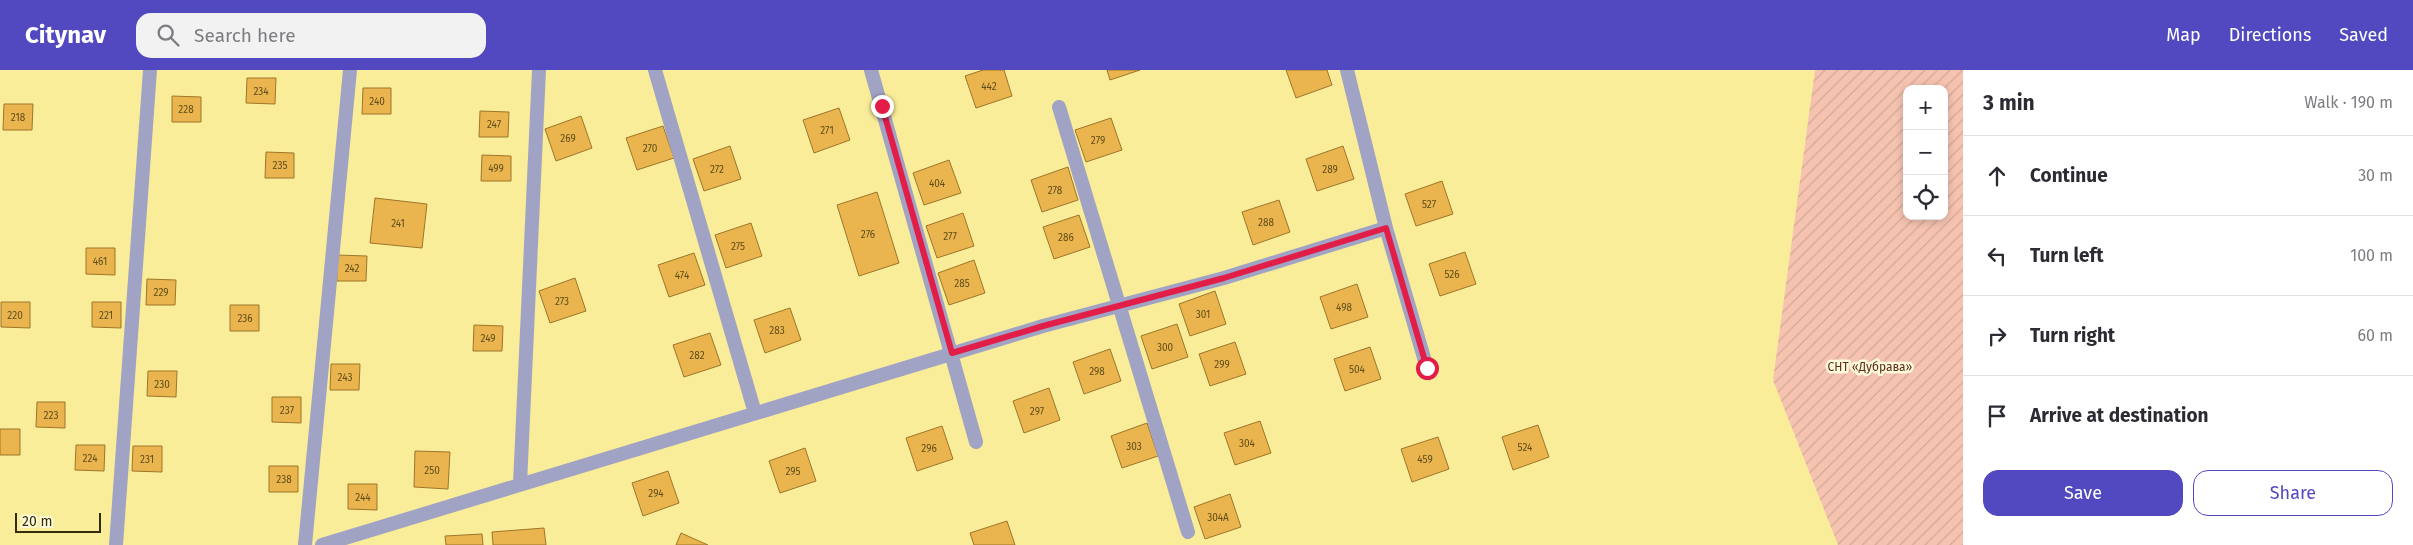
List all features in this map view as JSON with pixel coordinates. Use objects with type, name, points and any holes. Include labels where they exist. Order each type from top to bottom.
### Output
[{"type":"lane","points":[[116,545],[150,70]]},
{"type":"lane","points":[[305,545],[350,70]]},
{"type":"lane","points":[[520,484],[539,70]]},
{"type":"lane","points":[[655,70],[755,413]]},
{"type":"lane","points":[[871,70],[976,442]]},
{"type":"lane","points":[[1347,70],[1386,228],[1427,368]]},
{"type":"lane","points":[[1059,107],[1188,532]]},
{"type":"lane","points":[[322,545],[952,353],[1224,278],[1386,228]]},
{"type":"green space","name":"СНТ «Дубрава»","points":[[1815,70],[1963,70],[1963,545],[1838,545],[1773,380]]},
{"type":"building","points":[[983,70],[1004,70],[1012,96],[976,108],[965,76]]},
{"type":"building","points":[[1107,70],[1140,70],[1110,80]]},
{"type":"building","points":[[1286,70],[1327,70],[1332,85],[1296,98]]},
{"type":"building","points":[[247,78],[276,78],[275,104],[246,103]]},
{"type":"building","points":[[363,88],[391,88],[391,114],[362,114]]},
{"type":"building","points":[[172,96],[201,97],[201,122],[172,122]]},
{"type":"building","points":[[4,104],[33,104],[32,130],[3,130]]},
{"type":"building","points":[[839,108],[850,140],[814,153],[803,120]]},
{"type":"building","points":[[480,111],[509,112],[508,137],[479,137]]},
{"type":"building","points":[[581,116],[592,148],[556,161],[545,129]]},
{"type":"building","points":[[1111,118],[1122,150],[1086,162],[1075,130]]},
{"type":"building","points":[[663,126],[674,158],[637,170],[626,138]]},
{"type":"building","points":[[730,146],[741,179],[704,191],[693,159]]},
{"type":"building","points":[[1343,146],[1354,179],[1317,191],[1306,159]]},
{"type":"building","points":[[266,152],[294,153],[294,178],[265,178]]},
{"type":"building","points":[[482,155],[511,156],[511,181],[481,181]]},
{"type":"building","points":[[949,160],[961,193],[924,205],[913,173]]},
{"type":"building","points":[[1068,167],[1078,200],[1042,212],[1031,180]]},
{"type":"building","points":[[1442,181],[1453,214],[1416,226],[1405,194]]},
{"type":"building","points":[[877,192],[899,263],[859,276],[837,205]]},
{"type":"building","points":[[375,198],[427,204],[422,248],[370,243]]},
{"type":"building","points":[[1279,200],[1290,232],[1253,245],[1242,212]]},
{"type":"building","points":[[963,213],[974,246],[937,258],[926,226]]},
{"type":"building","points":[[1079,215],[1090,247],[1054,259],[1043,227]]},
{"type":"building","points":[[751,223],[762,256],[726,268],[715,235]]},
{"type":"building","points":[[86,248],[115,248],[115,275],[86,274]]},
{"type":"building","points":[[1465,252],[1476,284],[1440,296],[1429,264]]},
{"type":"building","points":[[694,253],[705,285],[669,297],[658,265]]},
{"type":"building","points":[[337,255],[367,256],[366,281],[337,281]]},
{"type":"building","points":[[974,260],[985,293],[949,305],[938,273]]},
{"type":"building","points":[[575,278],[586,311],[550,323],[539,291]]},
{"type":"building","points":[[147,279],[176,280],[175,305],[146,305]]},
{"type":"building","points":[[1357,284],[1368,317],[1331,329],[1320,297]]},
{"type":"building","points":[[1215,291],[1226,324],[1190,336],[1179,304]]},
{"type":"building","points":[[1,302],[30,302],[30,328],[1,327]]},
{"type":"building","points":[[92,302],[121,302],[121,328],[92,327]]},
{"type":"building","points":[[230,305],[259,305],[259,331],[230,331]]},
{"type":"building","points":[[790,308],[801,340],[765,353],[754,320]]},
{"type":"building","points":[[1177,324],[1188,357],[1152,369],[1141,336]]},
{"type":"building","points":[[474,325],[503,326],[502,351],[473,351]]},
{"type":"building","points":[[710,333],[721,365],[684,377],[673,345]]},
{"type":"building","points":[[1235,342],[1246,374],[1210,386],[1199,354]]},
{"type":"building","points":[[1370,347],[1381,379],[1345,391],[1334,359]]},
{"type":"building","points":[[1110,349],[1121,381],[1084,394],[1073,362]]},
{"type":"building","points":[[331,364],[360,364],[359,390],[330,390]]},
{"type":"building","points":[[148,371],[177,371],[176,397],[147,396]]},
{"type":"building","points":[[1049,388],[1060,420],[1024,433],[1013,401]]},
{"type":"building","points":[[272,397],[301,397],[301,423],[272,422]]},
{"type":"building","points":[[37,402],[65,402],[65,428],[36,427]]},
{"type":"building","points":[[1260,421],[1271,453],[1235,465],[1224,433]]},
{"type":"building","points":[[1147,423],[1158,456],[1122,468],[1111,436]]},
{"type":"building","points":[[1538,425],[1549,457],[1513,470],[1502,437]]},
{"type":"building","points":[[942,426],[953,459],[917,471],[906,438]]},
{"type":"building","points":[[0,429],[20,429],[20,455],[0,455]]},
{"type":"building","points":[[1438,437],[1449,469],[1412,482],[1401,449]]},
{"type":"building","points":[[76,445],[105,445],[104,471],[75,470]]},
{"type":"building","points":[[133,446],[162,446],[162,472],[132,471]]},
{"type":"building","points":[[805,448],[816,481],[780,493],[769,461]]},
{"type":"building","points":[[415,451],[450,452],[448,489],[414,487]]},
{"type":"building","points":[[269,466],[298,466],[298,492],[269,492]]},
{"type":"building","points":[[668,471],[679,503],[643,516],[632,483]]},
{"type":"building","points":[[348,484],[377,484],[377,510],[348,509]]},
{"type":"building","points":[[1230,494],[1241,527],[1205,539],[1194,507]]},
{"type":"building","points":[[1007,521],[1015,545],[974,545],[970,533]]},
{"type":"building","points":[[544,528],[546,545],[493,545],[492,532]]},
{"type":"building","points":[[681,533],[708,545],[676,545]]},
{"type":"building","points":[[482,534],[483,545],[446,545],[445,536]]},
{"type":"route","points":[[882,106],[952,353],[1043,326],[1224,278],[1386,228],[1427,368]]}]
